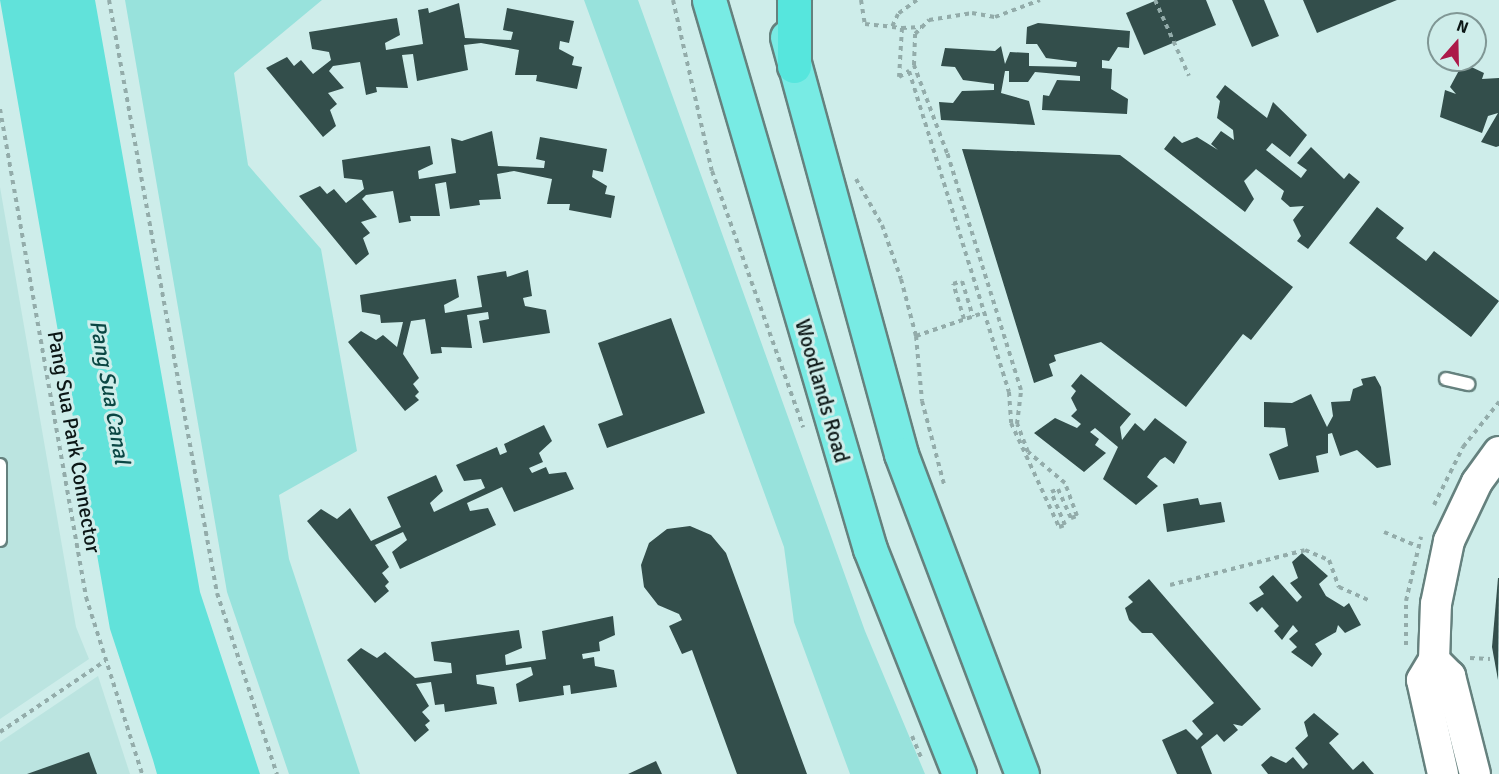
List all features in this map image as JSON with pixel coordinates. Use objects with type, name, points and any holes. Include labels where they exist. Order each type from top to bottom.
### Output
[{"type":"highway","name":"Woodlands Road","points":[[710,0],[870,549],[959,774]]},
{"type":"highway","points":[[778,0],[794,66],[901,454],[1022,774]]},
{"type":"highway","points":[[794,0],[794,66]]},
{"type":"street","points":[[1443,774],[1422,680],[1434,660],[1444,556],[1477,482],[1499,452]]},
{"type":"street","points":[[1434,660],[1450,676],[1475,774]]},
{"type":"lane","points":[[1446,379],[1468,384]]},
{"type":"lane","points":[[0,465],[0,540]]},
{"type":"path","points":[[109,0],[217,593],[277,774]]},
{"type":"path","points":[[673,0],[712,171],[806,434]]},
{"type":"path","points":[[861,0],[865,24],[902,28],[922,27]]},
{"type":"path","points":[[892,27],[898,14],[917,0]]},
{"type":"path","points":[[902,28],[899,77],[909,71],[980,314],[1009,392],[1011,423],[1022,454],[1041,478],[1059,526],[1065,525],[1051,492],[1058,489],[1071,518],[1077,516],[1065,483],[1028,452],[1017,424],[1021,390],[947,153],[914,66],[915,34],[929,20],[972,13],[995,16],[1041,0]]},
{"type":"path","points":[[1155,0],[1189,76]]},
{"type":"path","name":"Pang Sua Park Connector","points":[[0,109],[86,597],[142,774]]},
{"type":"path","points":[[852,171],[882,225],[916,336],[922,401],[946,492]]},
{"type":"path","points":[[964,319],[953,284],[962,281],[973,316]]},
{"type":"path","points":[[916,336],[980,314]]},
{"type":"path","points":[[1384,532],[1417,546]]},
{"type":"path","points":[[1170,585],[1305,550],[1329,560],[1339,587],[1371,601]]},
{"type":"path","points":[[1477,658],[1490,659]]},
{"type":"path","points":[[0,732],[105,661]]},
{"type":"path","points":[[907,725],[927,766]]},
{"type":"shaded area","points":[[125,0],[322,0],[234,73],[248,165],[321,249],[357,451],[279,495],[289,559],[360,774],[289,774],[227,592]]},
{"type":"shaded area","points":[[584,0],[638,0],[865,631],[925,774],[850,774],[794,622],[784,547]]},
{"type":"shaded area","points":[[0,187],[76,627],[89,659],[0,719]]},
{"type":"shaded area","points":[[98,676],[130,774],[0,774],[0,742]]},
{"type":"water","name":"Pang Sua Canal","points":[[0,0],[95,0],[200,592],[260,774],[157,774],[110,629]]},
{"type":"building","points":[[1157,0],[1206,0],[1216,25],[1144,55],[1126,13]]},
{"type":"building","points":[[1232,0],[1264,0],[1279,36],[1252,47]]},
{"type":"building","points":[[1303,0],[1397,0],[1317,33]]},
{"type":"building","points":[[459,3],[465,38],[511,40],[513,32],[503,30],[507,8],[574,21],[569,43],[560,41],[559,49],[574,57],[572,65],[582,67],[577,89],[536,81],[537,75],[515,75],[519,50],[481,43],[464,45],[468,70],[417,81],[413,54],[402,55],[408,88],[376,87],[377,92],[366,95],[360,62],[333,66],[329,71],[344,88],[328,93],[337,104],[330,110],[336,126],[323,137],[266,68],[287,57],[294,66],[301,60],[313,74],[331,60],[329,52],[312,49],[309,32],[397,18],[400,35],[385,43],[386,50],[423,44],[418,10],[428,8],[429,13]]},
{"type":"building","points":[[1038,23],[1130,31],[1129,48],[1118,47],[1109,61],[1102,60],[1102,68],[1112,69],[1111,89],[1128,99],[1127,114],[1042,110],[1043,95],[1049,96],[1057,80],[1080,81],[1080,76],[1035,72],[1028,82],[1009,82],[1009,71],[1005,71],[1001,93],[1029,101],[1035,125],[941,120],[939,102],[953,103],[962,91],[994,90],[994,84],[963,80],[955,67],[941,66],[945,48],[995,51],[1001,46],[1005,64],[1010,52],[1029,53],[1029,66],[1076,67],[1077,62],[1046,58],[1037,44],[1026,44],[1027,27]]},
{"type":"building","points":[[1458,72],[1482,72],[1484,73],[1482,79],[1499,78],[1499,146],[1481,142],[1498,113],[1488,116],[1482,133],[1440,117],[1445,90],[1456,94],[1450,87]]},
{"type":"building","points":[[1225,85],[1267,118],[1273,102],[1307,135],[1290,157],[1272,143],[1266,150],[1301,178],[1307,170],[1297,163],[1311,147],[1344,179],[1349,173],[1360,182],[1308,249],[1297,241],[1301,236],[1293,220],[1304,206],[1290,207],[1281,199],[1284,191],[1256,169],[1244,181],[1254,199],[1245,212],[1164,149],[1174,136],[1182,143],[1197,137],[1218,150],[1211,144],[1221,131],[1234,140],[1233,130],[1217,118],[1220,101],[1216,97]]},
{"type":"building","points":[[492,131],[498,166],[544,168],[545,161],[536,159],[540,137],[607,149],[603,172],[593,170],[592,177],[607,186],[605,194],[615,196],[611,218],[569,210],[570,204],[547,204],[552,179],[514,171],[497,174],[501,199],[479,200],[480,205],[450,209],[446,182],[435,184],[440,216],[410,216],[411,221],[399,223],[393,191],[366,195],[362,199],[377,217],[361,222],[370,233],[363,238],[369,254],[356,265],[299,196],[320,186],[327,194],[334,189],[346,203],[364,189],[362,180],[344,178],[342,160],[430,146],[433,164],[418,171],[419,179],[456,173],[451,138],[462,141]]},
{"type":"building","points":[[962,149],[1120,155],[1293,287],[1251,340],[1243,334],[1186,407],[1101,342],[1054,355],[1056,361],[1049,364],[1053,376],[1034,383]]},
{"type":"building","points":[[1377,207],[1404,228],[1396,238],[1426,261],[1434,251],[1499,301],[1471,337],[1349,243]]},
{"type":"building","points":[[528,270],[532,296],[523,298],[525,306],[546,310],[550,333],[483,343],[479,321],[489,319],[488,312],[467,315],[472,348],[441,347],[442,353],[431,354],[425,319],[411,321],[403,354],[419,378],[413,384],[419,392],[415,396],[419,400],[405,411],[348,342],[361,331],[376,340],[383,335],[397,347],[403,322],[381,323],[380,315],[362,312],[360,295],[456,279],[459,297],[444,305],[445,313],[482,307],[477,276],[506,271],[507,277]]},
{"type":"building","points":[[671,318],[705,413],[607,448],[598,424],[623,415],[598,343]]},
{"type":"building","points":[[1081,374],[1131,414],[1120,427],[1122,440],[1135,423],[1144,431],[1155,418],[1187,442],[1174,464],[1165,457],[1160,460],[1147,477],[1158,486],[1136,505],[1103,479],[1118,447],[1095,428],[1090,432],[1099,439],[1095,445],[1106,453],[1084,472],[1034,433],[1055,418],[1077,428],[1081,424],[1071,416],[1077,410],[1071,398],[1076,391],[1071,386]]},
{"type":"building","points":[[1375,376],[1381,387],[1391,465],[1377,468],[1357,450],[1340,456],[1332,433],[1328,434],[1328,453],[1316,456],[1319,472],[1279,480],[1269,454],[1288,446],[1285,428],[1264,427],[1264,402],[1292,403],[1311,394],[1327,427],[1333,416],[1331,402],[1350,401],[1353,389],[1363,385],[1361,379]]},
{"type":"building","points":[[544,425],[552,441],[539,453],[543,462],[529,468],[532,473],[546,467],[549,474],[566,472],[574,489],[514,512],[502,487],[467,503],[470,511],[488,508],[496,525],[400,569],[392,552],[407,540],[403,532],[375,545],[389,567],[382,573],[389,582],[385,586],[389,591],[375,603],[307,521],[321,509],[337,519],[350,508],[371,541],[401,527],[387,497],[436,475],[443,491],[430,503],[434,512],[485,488],[481,479],[464,481],[456,465],[497,447],[500,455],[507,452],[504,444]]},
{"type":"building","points":[[1198,498],[1200,505],[1221,502],[1225,522],[1167,532],[1163,504]]},
{"type":"building","points":[[690,526],[711,535],[726,553],[807,774],[737,774],[692,650],[682,654],[669,626],[682,620],[679,614],[658,605],[644,587],[641,565],[649,543],[667,529]]},
{"type":"building","points":[[1302,553],[1328,576],[1319,584],[1326,596],[1344,607],[1349,603],[1361,625],[1345,633],[1338,625],[1336,632],[1315,644],[1322,654],[1312,667],[1291,652],[1297,647],[1289,639],[1298,631],[1293,625],[1282,640],[1274,631],[1279,626],[1262,607],[1257,612],[1249,603],[1264,594],[1259,587],[1273,575],[1297,602],[1302,597],[1290,583],[1298,578],[1292,562]]},
{"type":"building","points":[[1499,578],[1498,680],[1492,647]]},
{"type":"building","points":[[1149,579],[1261,709],[1242,726],[1233,724],[1238,730],[1224,742],[1217,734],[1201,747],[1212,774],[1177,774],[1162,740],[1186,729],[1197,740],[1203,734],[1192,721],[1214,703],[1152,633],[1142,633],[1129,620],[1125,608],[1133,602],[1128,597]]},
{"type":"building","points":[[613,616],[615,635],[599,642],[600,651],[582,654],[583,659],[594,657],[595,666],[614,670],[617,687],[571,694],[570,685],[563,686],[564,695],[519,702],[516,684],[533,675],[531,667],[476,675],[477,684],[494,687],[497,704],[445,712],[444,704],[435,705],[431,682],[416,684],[429,706],[422,712],[430,721],[425,725],[429,730],[415,742],[347,660],[361,648],[377,658],[385,652],[415,678],[452,673],[451,663],[434,661],[431,642],[519,630],[522,648],[505,655],[506,665],[546,659],[542,631]]},
{"type":"building","points":[[1314,713],[1339,734],[1329,743],[1353,770],[1363,761],[1374,774],[1268,774],[1261,765],[1271,756],[1286,763],[1293,757],[1303,769],[1308,764],[1295,748],[1308,736],[1304,722]]},
{"type":"building","points":[[89,752],[97,774],[27,774]]},
{"type":"building","points":[[656,761],[662,774],[628,774]]}]
